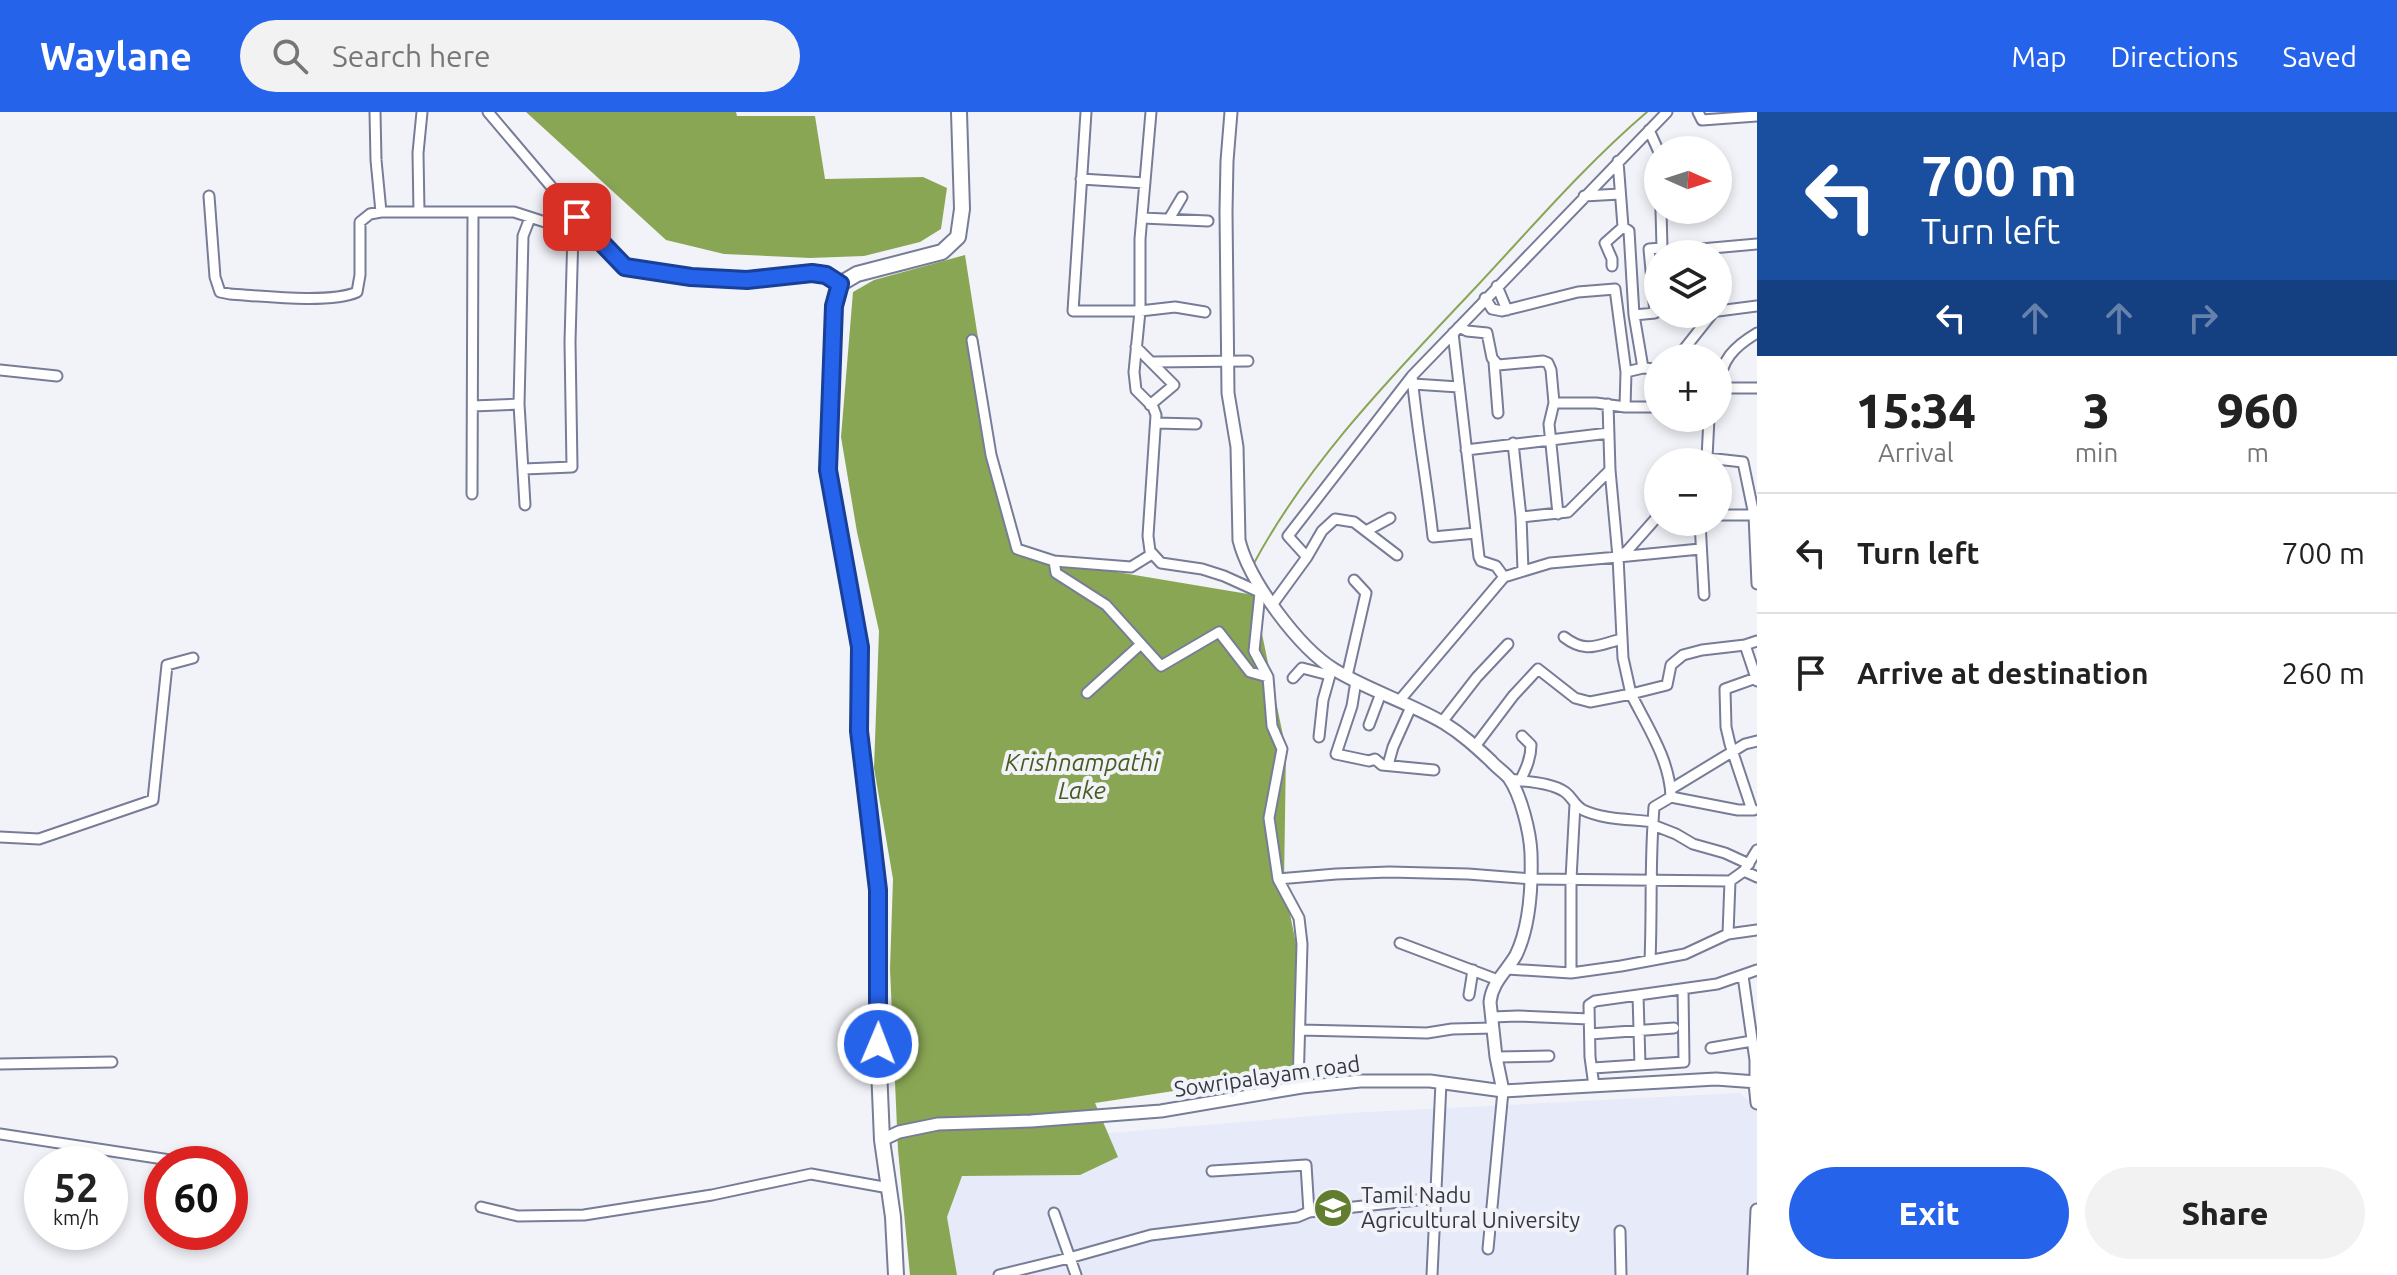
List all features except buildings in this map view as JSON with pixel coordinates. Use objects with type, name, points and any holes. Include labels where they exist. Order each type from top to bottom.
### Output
[{"type":"main road","points":[[896,1275],[893,1217],[882,1140],[878,1044],[878,890],[859,731],[860,647],[828,470],[834,306],[840,284],[857,274],[942,252],[958,237],[962,209],[959,112]]},
{"type":"street","points":[[375,112],[381,212]]},
{"type":"street","points":[[419,212],[418,153],[422,112]]},
{"type":"street","points":[[488,112],[577,217],[625,267],[691,277],[747,280],[812,273],[826,275],[840,284]]},
{"type":"street","points":[[1086,112],[1073,311],[1140,311],[1175,307],[1205,312]]},
{"type":"street","points":[[1151,112],[1134,372],[1136,390],[1156,415],[1148,536],[1152,554],[1161,563],[1202,569],[1262,593]]},
{"type":"street","points":[[1231,112],[1226,211],[1228,393],[1237,447],[1239,540],[1262,593],[1331,672]]},
{"type":"street","points":[[1307,557],[1288,536],[1413,380],[1485,298],[1667,112]]},
{"type":"street","points":[[1698,112],[1702,120],[1757,116]]},
{"type":"street","points":[[1649,130],[1652,136]]},
{"type":"street","points":[[1618,161],[1623,227]]},
{"type":"street","points":[[1081,179],[1145,183]]},
{"type":"street","points":[[1584,196],[1620,194]]},
{"type":"street","points":[[209,196],[215,277],[220,292],[230,294],[326,299],[357,292],[360,222],[370,214],[514,212],[573,231]]},
{"type":"street","points":[[1169,219],[1182,197]]},
{"type":"street","points":[[472,494],[473,214]]},
{"type":"street","points":[[524,469],[572,467],[570,342],[573,231],[577,217]]},
{"type":"street","points":[[525,505],[519,404],[523,236],[530,218]]},
{"type":"street","points":[[1143,218],[1208,221]]},
{"type":"street","points":[[1634,315],[1655,313],[1649,249],[1662,248],[1661,224]]},
{"type":"street","points":[[1612,266],[1605,243],[1623,227]]},
{"type":"street","points":[[1623,227],[1629,231],[1634,315],[1643,368],[1626,372]]},
{"type":"street","points":[[1732,246],[1757,244]]},
{"type":"street","points":[[1497,286],[1507,310]]},
{"type":"street","points":[[1485,298],[1492,309],[1507,310],[1578,292],[1615,289],[1626,372],[1625,407]]},
{"type":"street","points":[[1732,309],[1757,306]]},
{"type":"street","points":[[1688,344],[1701,328]]},
{"type":"street","points":[[1456,330],[1487,333],[1494,362],[1498,413]]},
{"type":"street","points":[[1456,330],[1459,387],[1481,561],[1496,566],[1504,577]]},
{"type":"street","points":[[1732,354],[1738,345],[1757,333]]},
{"type":"street","points":[[972,340],[991,455],[1017,549],[1054,561],[1131,567],[1152,554]]},
{"type":"street","points":[[1136,347],[1174,385],[1150,405]]},
{"type":"street","points":[[1152,362],[1248,361]]},
{"type":"street","points":[[1494,362],[1498,365],[1543,361],[1548,363],[1551,370],[1554,403],[1549,424],[1558,514]]},
{"type":"street","points":[[0,370],[57,376]]},
{"type":"street","points":[[1413,380],[1459,387]]},
{"type":"street","points":[[1413,380],[1433,537],[1476,533]]},
{"type":"street","points":[[1732,388],[1757,388]]},
{"type":"street","points":[[1554,403],[1644,407]]},
{"type":"street","points":[[473,406],[519,404]]},
{"type":"street","points":[[1608,404],[1623,658],[1631,694],[1660,751],[1671,793]]},
{"type":"street","points":[[1156,423],[1196,424]]},
{"type":"street","points":[[1466,450],[1609,433]]},
{"type":"street","points":[[1513,443],[1523,570]]},
{"type":"street","points":[[1732,461],[1743,462],[1757,472]]},
{"type":"street","points":[[1743,462],[1756,513],[1757,584]]},
{"type":"street","points":[[1521,517],[1568,512],[1610,470]]},
{"type":"street","points":[[1732,514],[1756,513]]},
{"type":"street","points":[[1366,531],[1390,518]]},
{"type":"street","points":[[1298,1087],[1303,964],[1299,918],[1278,879],[1269,818],[1282,749],[1272,726],[1268,677],[1254,651],[1262,593],[1307,557],[1322,531],[1335,519],[1354,522],[1397,555]]},
{"type":"street","points":[[1618,557],[1644,532]]},
{"type":"street","points":[[1700,536],[1704,595]]},
{"type":"street","points":[[1399,701],[1504,577],[1550,563],[1700,549]]},
{"type":"street","points":[[1054,561],[1056,573],[1106,605],[1161,666],[1219,632],[1250,672],[1268,677]]},
{"type":"street","points":[[1354,580],[1366,593],[1351,678],[1352,706],[1336,754],[1369,761],[1375,759],[1382,765],[1434,770]]},
{"type":"street","points":[[1564,637],[1576,646],[1594,647],[1622,639]]},
{"type":"street","points":[[1476,745],[1538,669],[1575,698],[1590,702],[1667,685],[1671,665],[1683,655],[1757,641]]},
{"type":"street","points":[[1087,693],[1141,644]]},
{"type":"street","points":[[1442,722],[1508,644]]},
{"type":"street","points":[[1671,793],[1738,810],[1754,810],[1726,727],[1725,689],[1756,680],[1745,645]]},
{"type":"street","points":[[0,837],[39,839],[153,800],[167,665],[193,658]]},
{"type":"street","points":[[1293,678],[1302,668],[1351,678],[1442,722],[1476,745],[1514,780],[1527,822],[1531,879],[1517,953],[1491,993],[1496,1057],[1503,1091],[1488,1249]]},
{"type":"street","points":[[1319,737],[1323,700],[1331,672]]},
{"type":"street","points":[[1369,725],[1381,693]]},
{"type":"street","points":[[1388,765],[1411,707]]},
{"type":"street","points":[[1514,780],[1527,767],[1531,751],[1531,745],[1522,736]]},
{"type":"street","points":[[1650,960],[1654,807],[1732,751],[1757,741]]},
{"type":"street","points":[[1514,780],[1554,787],[1566,793],[1575,804],[1599,816],[1653,824],[1693,844],[1725,853],[1757,877]]},
{"type":"street","points":[[1571,973],[1575,804]]},
{"type":"street","points":[[1278,879],[1389,872],[1531,879],[1730,881],[1746,867],[1757,850]]},
{"type":"street","points":[[1728,934],[1730,881]]},
{"type":"street","points":[[1507,969],[1571,973],[1685,954],[1728,934],[1757,930]]},
{"type":"street","points":[[1400,943],[1498,980]]},
{"type":"street","points":[[1469,995],[1473,970]]},
{"type":"street","points":[[1594,1086],[1589,1005],[1595,1001],[1717,984],[1757,970]]},
{"type":"street","points":[[1743,976],[1757,1103]]},
{"type":"street","points":[[1593,1068],[1684,1062],[1683,989]]},
{"type":"street","points":[[1638,995],[1640,1065]]},
{"type":"street","points":[[1300,1030],[1427,1033],[1518,1016],[1589,1019]]},
{"type":"street","points":[[1590,1034],[1674,1028]]},
{"type":"street","points":[[1711,1048],[1752,1041]]},
{"type":"street","points":[[1496,1057],[1549,1056]]},
{"type":"street","points":[[0,1064],[112,1062]]},
{"type":"street","name":"Sowripalayam road","points":[[882,1140],[899,1132],[938,1124],[1031,1121],[1161,1111],[1298,1087],[1360,1081],[1441,1083],[1503,1091],[1716,1079],[1756,1083]]},
{"type":"street","points":[[1432,1275],[1441,1083]]},
{"type":"street","points":[[0,1134],[144,1156]]},
{"type":"street","points":[[1212,1171],[1306,1165],[1309,1212]]},
{"type":"street","points":[[481,1207],[518,1216],[584,1215],[712,1195],[811,1174],[889,1188]]},
{"type":"street","points":[[999,1275],[1024,1272],[1151,1235],[1297,1217],[1309,1212],[1436,1198]]},
{"type":"street","points":[[1754,1275],[1757,1210]]},
{"type":"street","points":[[1054,1213],[1076,1275]]},
{"type":"street","points":[[1620,1231],[1621,1275]]},
{"type":"shaded area","name":"Tamil Nadu Agricultural University","points":[[1739,1093],[1753,1103],[1757,1096],[1757,1275],[916,1275],[906,1150],[1349,1113]]},
{"type":"water","points":[[526,112],[736,112],[737,116],[815,116],[825,179],[923,177],[947,188],[941,229],[920,242],[864,256],[810,258],[724,254],[666,240]]},
{"type":"water","name":"Krishnampathi Lake","points":[[965,255],[1009,536],[1045,560],[1254,595],[1286,750],[1284,884],[1299,959],[1292,1073],[1095,1103],[1118,1157],[1080,1175],[962,1176],[947,1217],[957,1275],[910,1275],[898,1150],[890,969],[893,879],[874,768],[879,631],[857,532],[841,437],[853,292],[874,280]]},
{"type":"waterway","points":[[1253,565],[1300,489],[1356,418],[1559,197],[1647,112]]},
{"type":"place","name":"Tamil Nadu Agricultural University","points":[[1333,1208]]},
{"type":"route","points":[[577,217],[625,267],[691,277],[747,280],[812,273],[826,275],[840,284],[834,306],[828,470],[860,647],[859,731],[878,890],[878,1044]]}]
